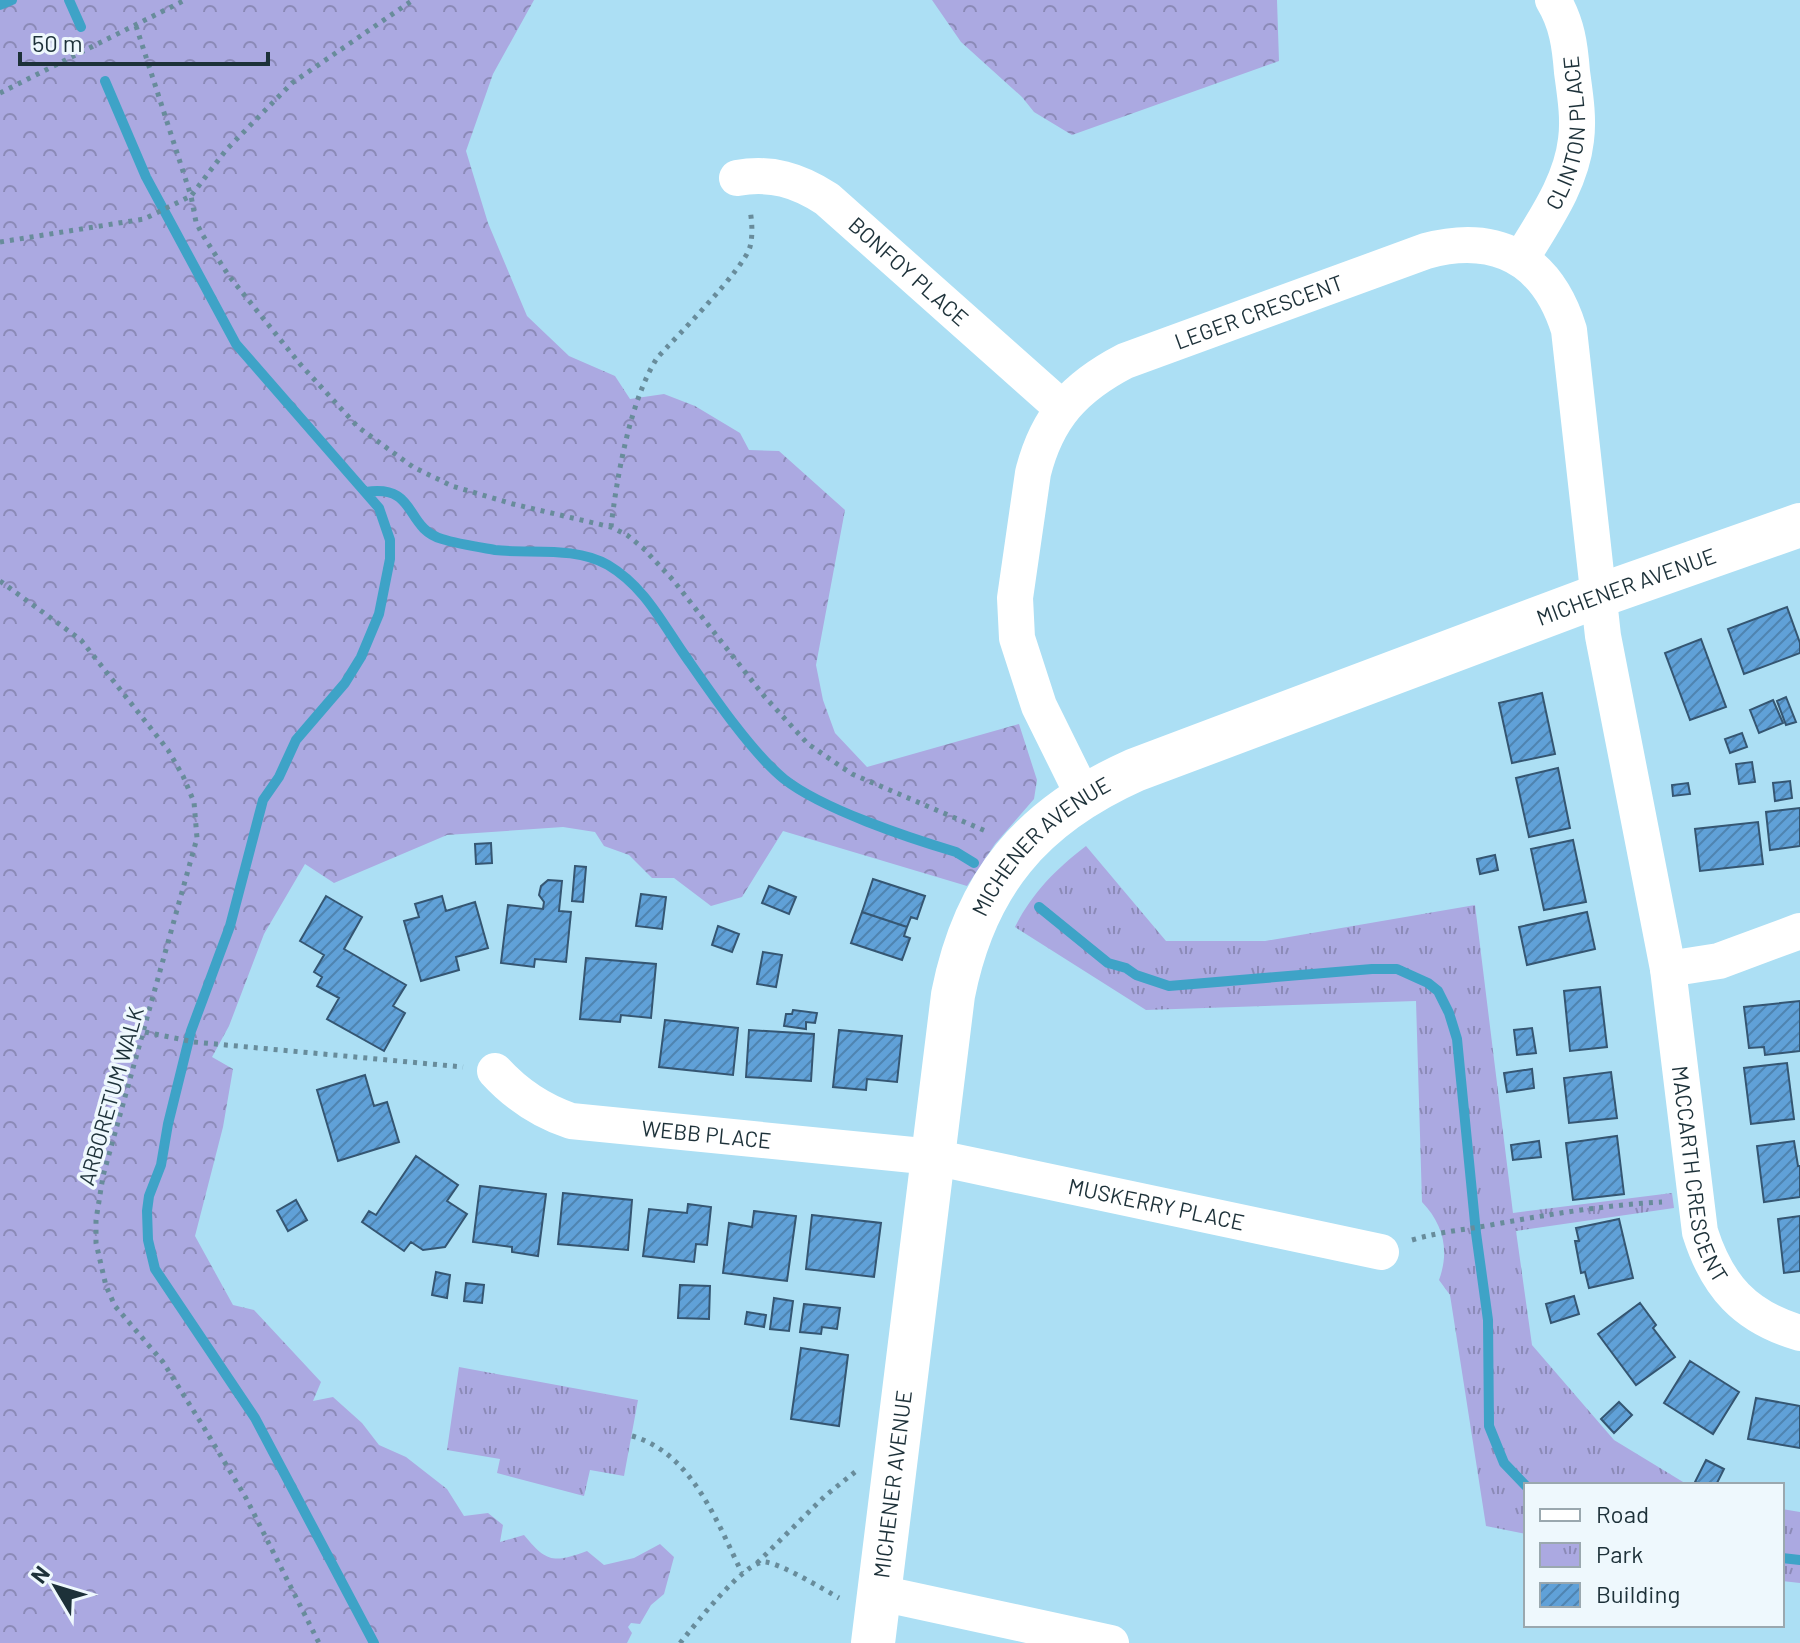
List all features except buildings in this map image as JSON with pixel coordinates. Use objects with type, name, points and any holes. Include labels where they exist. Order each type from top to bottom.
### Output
[{"type":"street","name":"CLINTON PLACE","points":[[1521,259],[1562,188],[1577,138],[1569,38],[1553,0]]},
{"type":"street","name":"BONFOY PLACE","points":[[737,178],[764,175],[793,180],[827,199],[1062,408]]},
{"type":"street","name":"LEGER CRESCENT","points":[[1083,795],[1039,706],[1022,661],[1014,617],[1033,473],[1043,440],[1062,408],[1081,389],[1125,361],[1451,244],[1476,243],[1521,259],[1539,273],[1553,291],[1569,330],[1598,596]]},
{"type":"street","name":"MICHENER AVENUE","points":[[873,1643],[863,1597],[898,1449],[958,971],[986,899],[1016,854],[1036,833],[1083,795],[1135,770],[1598,596],[1800,525]]},
{"type":"street","name":"MACCARTH CRESCENT","points":[[1598,596],[1605,652],[1668,969],[1700,1232],[1708,1259],[1722,1283],[1739,1301],[1780,1328],[1800,1333]]},
{"type":"street","points":[[1668,969],[1719,961],[1800,931]]},
{"type":"street","name":"WEBB PLACE","points":[[495,1071],[538,1107],[571,1121],[933,1157]]},
{"type":"street","name":"MUSKERRY PLACE","points":[[933,1157],[1381,1252]]},
{"type":"street","points":[[863,1597],[1111,1643]]},
{"type":"path","points":[[0,93],[185,0]]},
{"type":"path","points":[[0,242],[144,219],[191,196],[226,150],[292,83],[413,0]]},
{"type":"path","points":[[136,26],[202,234],[229,276],[310,376],[358,427],[413,467],[452,486],[611,527],[643,548],[664,570],[764,696],[808,744],[852,774],[978,826],[1016,854]]},
{"type":"path","points":[[611,527],[635,407],[648,372],[749,249],[751,213],[737,178]]},
{"type":"path","name":"ARBORETUM WALK","points":[[0,581],[70,630],[89,649],[177,763],[194,802],[197,838],[99,1199],[96,1243],[99,1265],[115,1306],[163,1362],[246,1498],[319,1643]]},
{"type":"path","points":[[145,1032],[210,1044],[495,1071]]},
{"type":"path","points":[[1381,1252],[1434,1233],[1570,1211],[1659,1202],[1695,1202]]},
{"type":"path","points":[[632,1436],[657,1447],[681,1466],[704,1500],[742,1573]]},
{"type":"path","points":[[680,1643],[742,1573],[756,1564],[846,1478],[872,1460],[898,1449]]},
{"type":"path","points":[[756,1564],[764,1562],[863,1597]]},
{"type":"green space","points":[[0,0],[534,0],[493,74],[466,151],[488,223],[527,316],[569,356],[615,376],[630,399],[664,394],[695,406],[740,433],[749,450],[779,451],[845,510],[816,665],[823,700],[835,733],[867,767],[1019,724],[1037,780],[1034,799],[995,844],[967,886],[783,831],[742,897],[711,906],[674,878],[652,878],[629,855],[604,846],[595,832],[563,827],[447,835],[334,883],[305,864],[264,934],[229,1026],[212,1057],[233,1069],[223,1127],[195,1236],[233,1305],[254,1310],[321,1382],[313,1401],[333,1397],[362,1423],[379,1445],[406,1457],[447,1489],[464,1516],[488,1513],[503,1525],[500,1542],[524,1535],[545,1556],[559,1559],[587,1551],[604,1565],[634,1558],[660,1544],[674,1557],[664,1594],[651,1605],[640,1624],[631,1623],[628,1627],[632,1633],[627,1643],[0,1643]]},
{"type":"green space","points":[[932,0],[1277,0],[1279,61],[1072,135],[1034,112],[1022,97],[961,42]]},
{"type":"green space","points":[[1086,846],[1166,941],[1265,941],[1475,905],[1513,1213],[1672,1193],[1674,1208],[1516,1231],[1532,1345],[1614,1440],[1685,1483],[1524,1483],[1524,1534],[1486,1526],[1450,1295],[1439,1280],[1444,1248],[1440,1228],[1422,1202],[1416,1001],[1146,1010],[1015,927],[1029,903]]},
{"type":"green space","points":[[459,1367],[638,1400],[624,1476],[590,1470],[584,1496],[497,1473],[500,1459],[447,1450]]},
{"type":"green space","points":[[1784,1509],[1800,1512],[1800,1583],[1784,1581]]},
{"type":"waterway","points":[[0,5],[12,0]]},
{"type":"waterway","points":[[69,0],[81,27]]},
{"type":"waterway","points":[[105,81],[146,177],[236,344],[379,508],[390,540],[390,559],[379,614],[361,657],[345,683],[296,740],[279,777],[263,800],[230,926],[191,1031],[161,1165],[149,1196],[147,1211],[148,1240],[155,1269],[255,1418],[374,1643]]},
{"type":"waterway","points":[[366,492],[394,494],[403,500],[421,526],[442,539],[495,550],[581,555],[608,565],[643,595],[732,721],[758,754],[784,779],[843,812],[956,852],[974,863]]},
{"type":"waterway","points":[[1039,907],[1108,963],[1169,986],[1397,969],[1438,991],[1457,1039],[1488,1320],[1489,1426],[1504,1463],[1524,1484]]},
{"type":"waterway","points":[[1784,1558],[1800,1560]]}]
